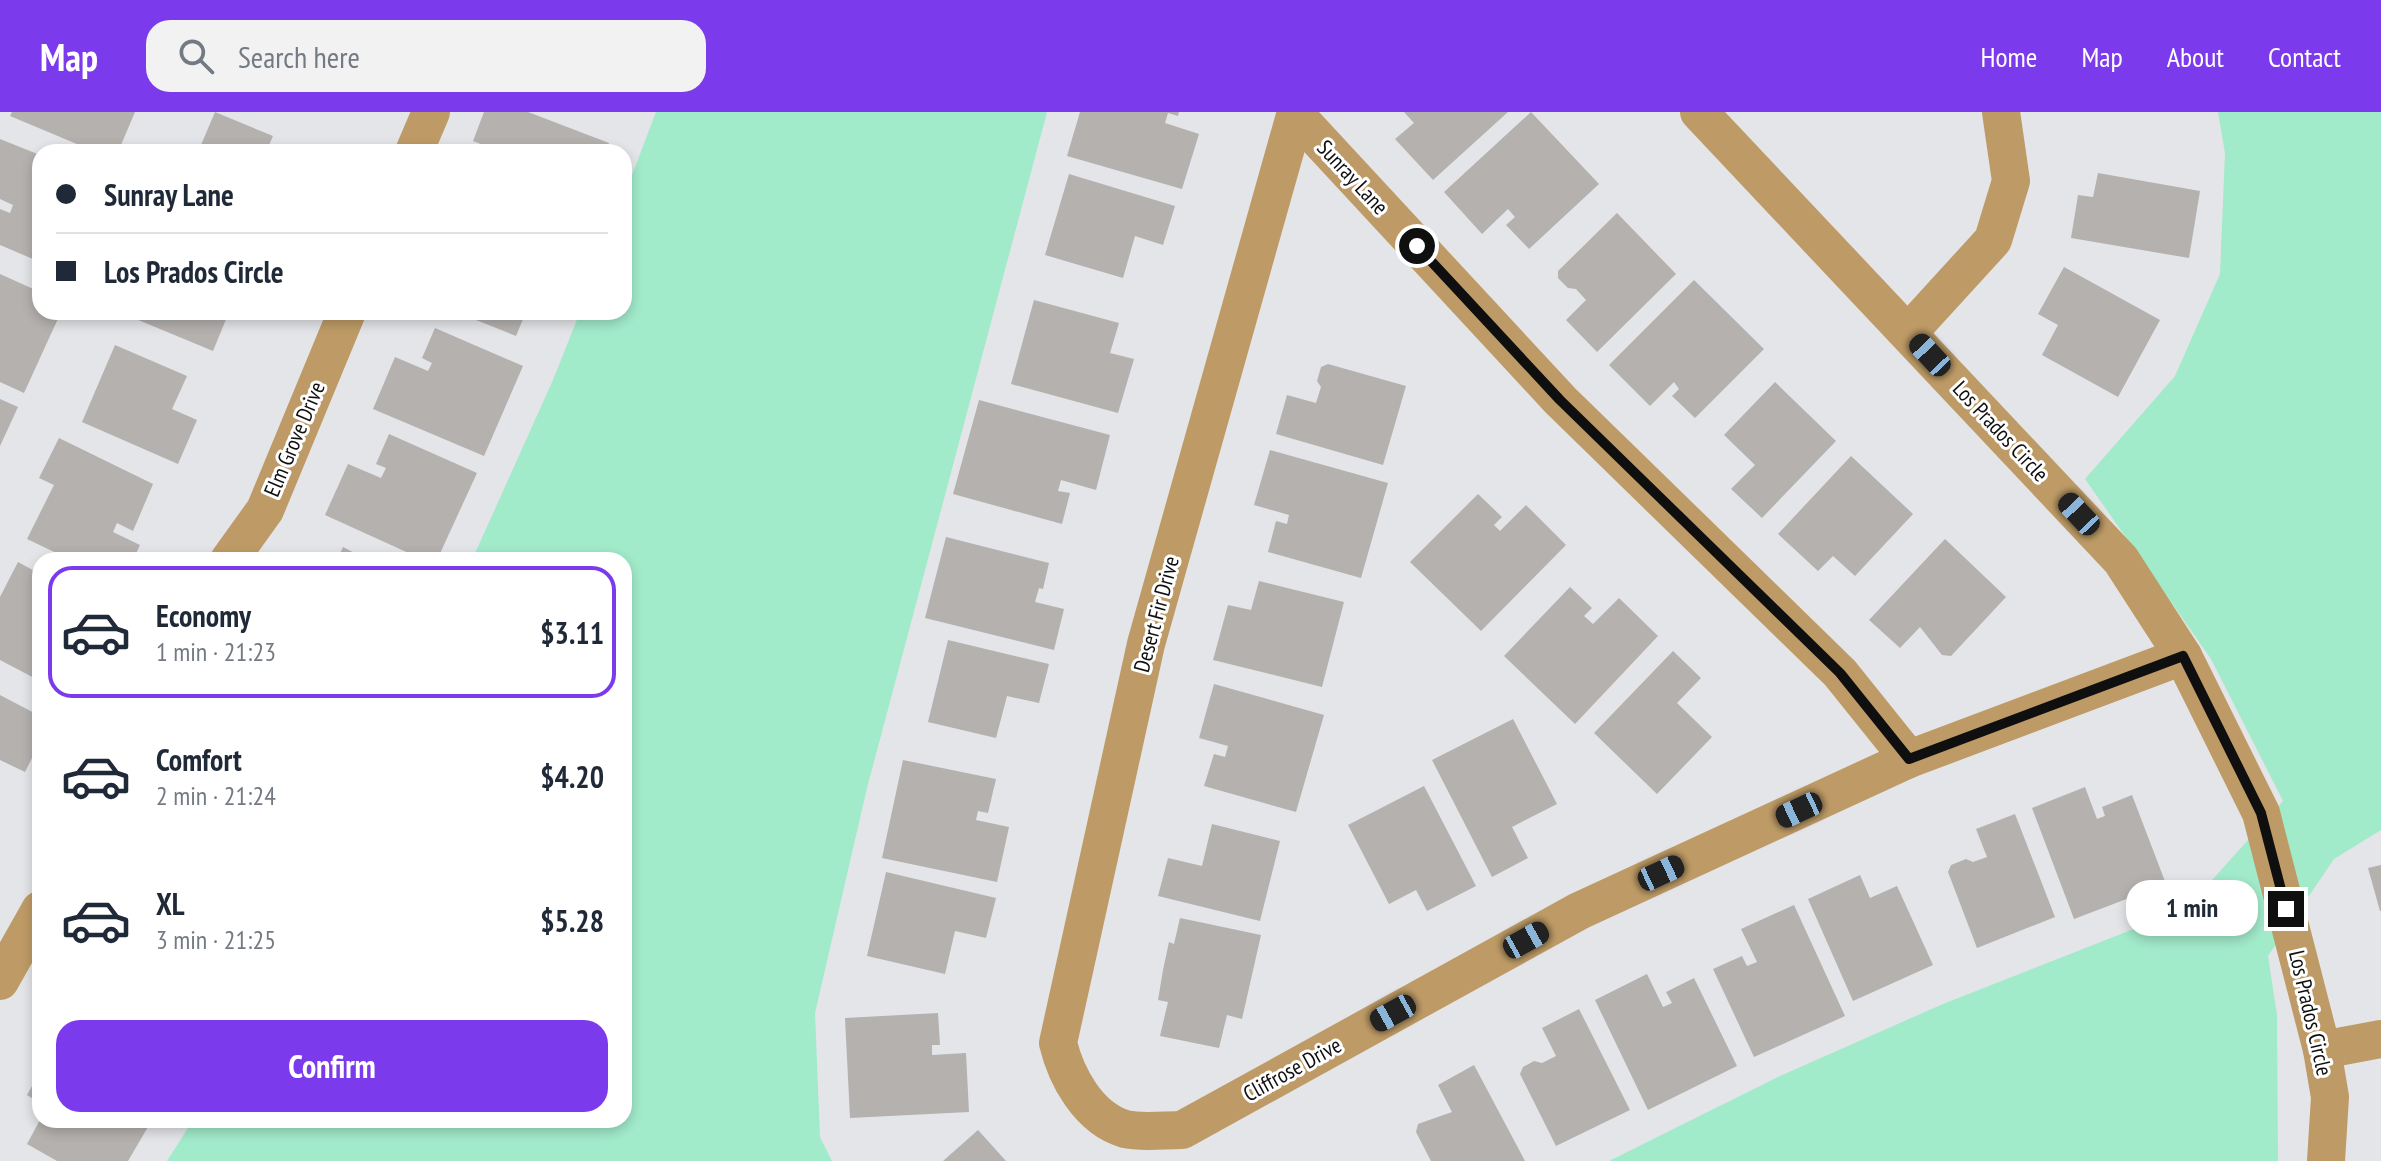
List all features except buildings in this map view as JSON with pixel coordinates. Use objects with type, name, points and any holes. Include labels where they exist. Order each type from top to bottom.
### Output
[{"type":"street","points":[[417,144],[431,112]]},
{"type":"street","name":"Los Prados Circle","points":[[1699,112],[2121,560],[2183,656],[2261,813],[2322,1050],[2330,1097],[2326,1161]]},
{"type":"street","points":[[1909,332],[1993,240],[2011,181],[2001,112]]},
{"type":"street","name":"Sunray Lane","points":[[1295,113],[1560,400],[1840,673],[1909,759]]},
{"type":"street","name":"Desert Fir Drive","points":[[1097,1113],[1065,1071],[1058,1043],[1146,644],[1295,113]]},
{"type":"street","name":"Elm Grove Drive","points":[[235,552],[265,510],[344,320]]},
{"type":"street","name":"Cliffrose Drive","points":[[1097,1113],[1125,1129],[1182,1130],[1579,911],[1909,759],[2183,656]]},
{"type":"street","points":[[0,981],[32,924]]},
{"type":"street","points":[[2322,1050],[2381,1039]]},
{"type":"green space","points":[[656,112],[1047,112],[867,788],[815,1013],[820,1137],[832,1161],[167,1161],[188,1128],[632,1128],[632,552],[476,552],[577,320],[632,320],[632,175]]},
{"type":"green space","points":[[2218,112],[2381,112],[2381,830],[2334,859],[2268,956],[2277,1015],[2278,1161],[1609,1161],[1780,1076],[1943,1004],[2187,908],[2283,801],[2211,659],[2085,479],[2175,376],[2220,274],[2225,153]]},
{"type":"route","points":[[1417,246],[1560,400],[1840,673],[1909,759],[2183,656],[2261,813],[2286,909]]}]
